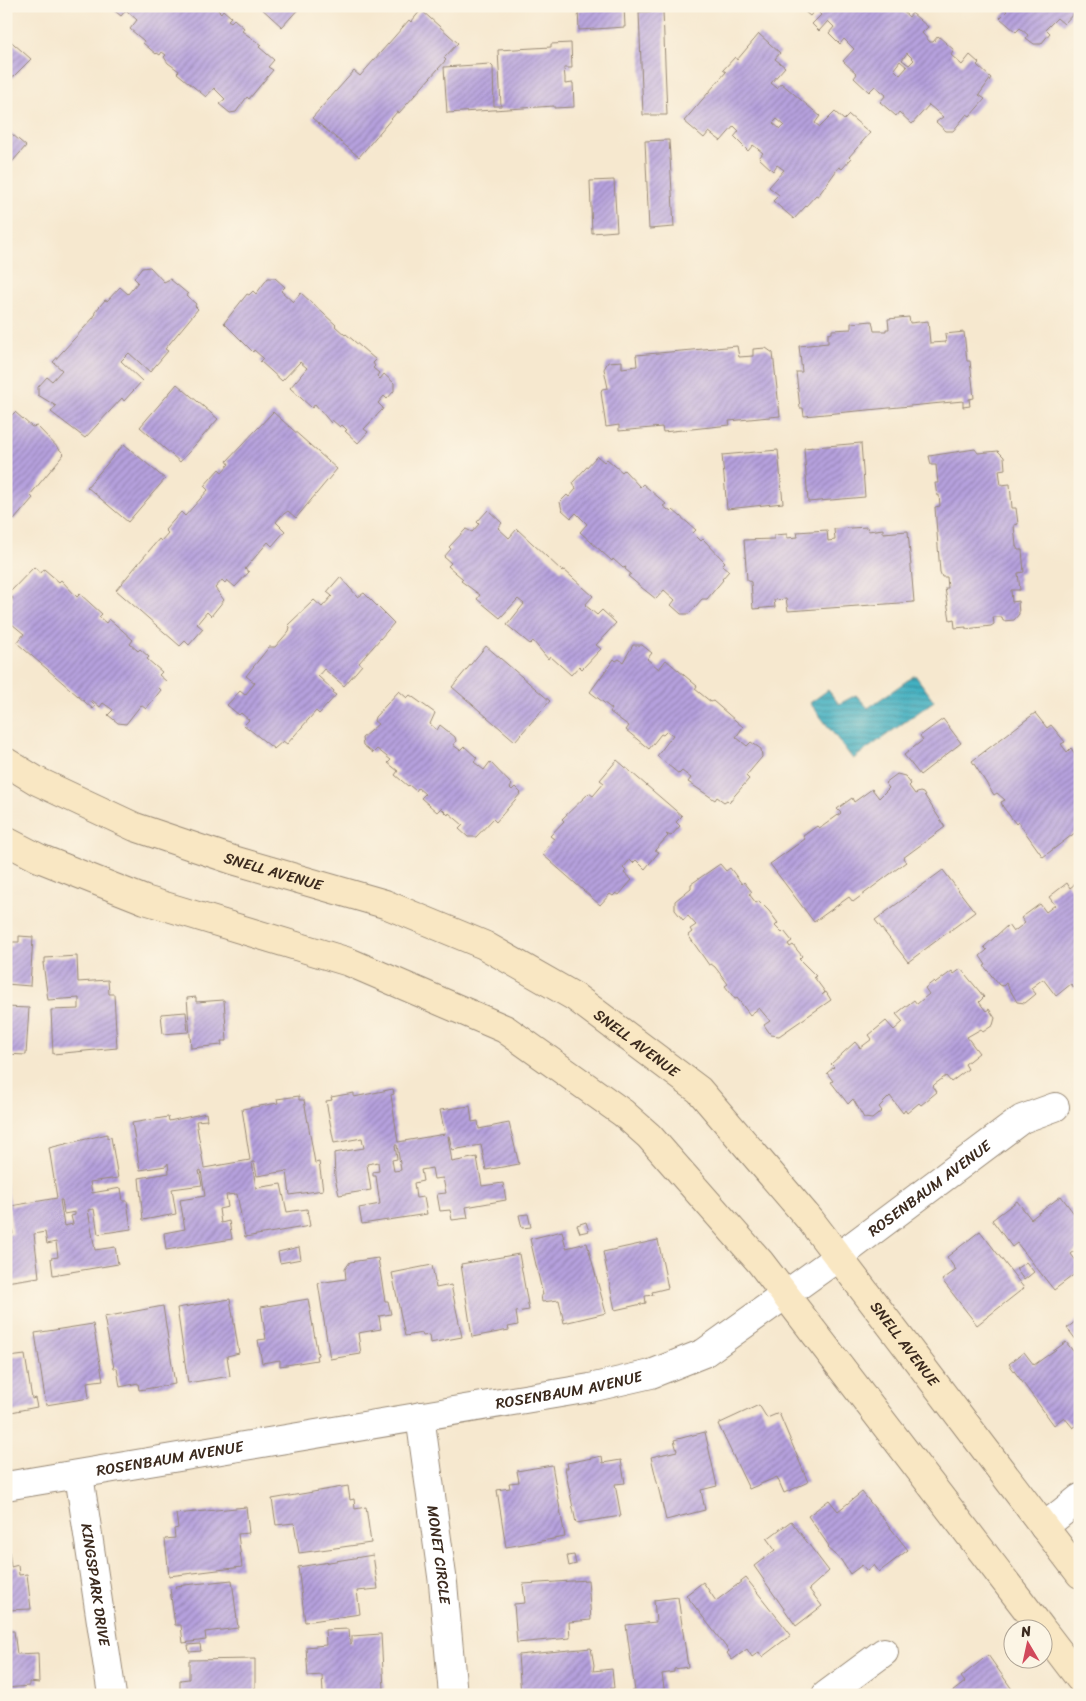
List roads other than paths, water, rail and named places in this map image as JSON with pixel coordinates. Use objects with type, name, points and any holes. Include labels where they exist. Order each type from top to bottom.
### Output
[{"type":"main road","name":"SNELL AVENUE","points":[[6,762],[37,781],[135,827],[233,860],[385,904],[484,945],[575,997],[698,1090],[811,1221],[1080,1574]]},
{"type":"main road","points":[[6,841],[39,858],[145,900],[350,962],[504,1029],[623,1113],[649,1136],[760,1262],[1033,1618]]},
{"type":"main road","points":[[1054,1645],[1080,1679]]},
{"type":"street","name":"ROSENBAUM AVENUE","points":[[6,1486],[590,1388],[651,1374],[704,1353],[838,1257],[1022,1119],[1055,1107]]},
{"type":"street","name":"MONET CIRCLE","points":[[420,1416],[443,1582],[453,1695]]},
{"type":"street","name":"KINGSPARK DRIVE","points":[[79,1475],[112,1695]]},
{"type":"street","points":[[1044,1527],[1080,1498]]},
{"type":"street","points":[[826,1695],[884,1652]]},
{"type":"water","points":[[915,675],[934,701],[853,759],[810,703],[828,690],[839,704],[856,695],[868,708]]}]
